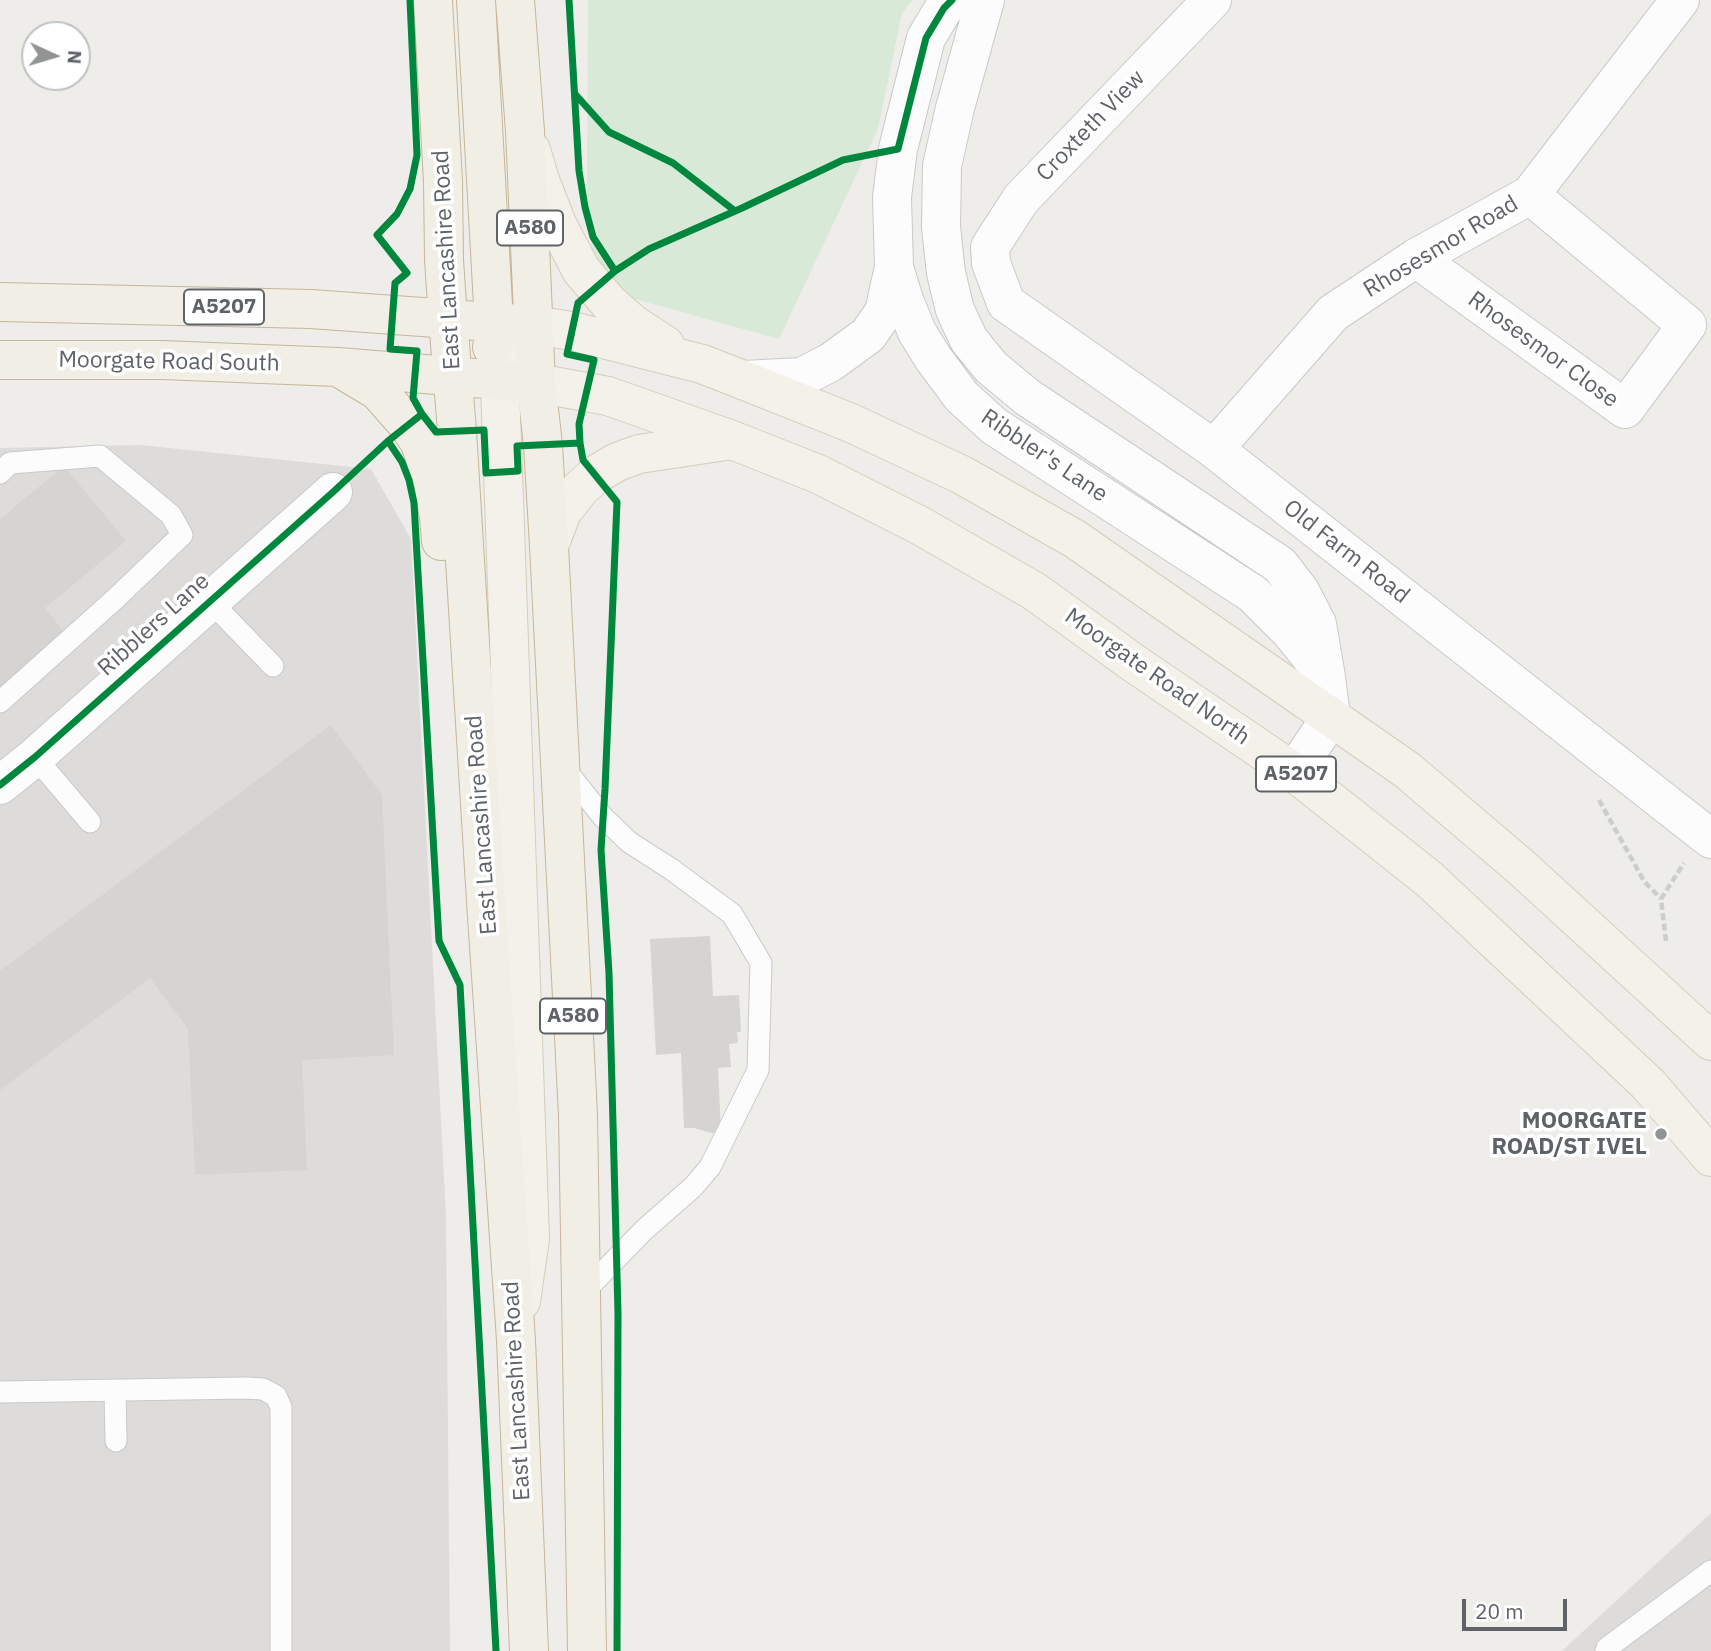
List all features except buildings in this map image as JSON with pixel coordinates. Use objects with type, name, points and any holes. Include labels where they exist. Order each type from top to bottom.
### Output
[{"type":"highway","name":"East Lancashire Road","points":[[433,0],[443,182],[444,260],[516,1340],[529,1651]]},
{"type":"highway","points":[[453,375],[467,372],[479,365],[488,355],[494,341],[476,0]]},
{"type":"highway","name":"A580","points":[[515,0],[532,257],[536,383],[549,546],[578,1115],[587,1651]]},
{"type":"highway","name":"A5207","points":[[0,302],[311,309],[533,325]]},
{"type":"highway","name":"Moorgate Road South","points":[[0,360],[162,360],[338,367]]},
{"type":"highway","name":"A5207","points":[[338,367],[536,383]]},
{"type":"highway","name":"A5207","points":[[338,367],[377,391],[396,410],[420,443],[433,482],[439,517],[464,834],[487,917]]},
{"type":"main road","name":"A5207","points":[[525,131],[557,224],[581,270],[609,303],[633,324],[662,344],[702,364],[851,424],[962,475],[1075,539],[1407,770],[1651,984],[1711,1041]]},
{"type":"main road","name":"A5207","points":[[533,325],[572,331],[702,364]]},
{"type":"main road","points":[[516,1340],[530,1239],[499,358],[502,345],[514,330],[533,325]]},
{"type":"main road","name":"Moorgate Road North","points":[[536,383],[608,396],[818,474],[919,525],[1034,591],[1135,664],[1294,772],[1429,879],[1648,1084],[1711,1157]]},
{"type":"main road","points":[[549,546],[562,512],[580,489],[595,475],[617,462],[639,454],[732,440]]},
{"type":"street","name":"Ribbler's Lane","points":[[952,0],[926,38],[898,149],[892,197],[894,267],[917,332],[933,359],[962,397],[994,426],[1253,594],[1290,631],[1326,677]]},
{"type":"street","name":"Ribbler's Lane","points":[[985,0],[955,107],[942,166],[941,227],[946,273],[955,310],[969,340],[990,367],[1027,397],[1280,565],[1300,591],[1317,624],[1331,716]]},
{"type":"street","name":"Croxteth View","points":[[991,263],[990,247],[1020,198],[1212,0]]},
{"type":"street","name":"Rhosesmor Road","points":[[1214,449],[1333,313],[1416,258],[1530,195],[1680,0]]},
{"type":"street","name":"Rhosesmor Close","points":[[1416,258],[1625,409],[1687,325],[1530,195]]},
{"type":"street","name":"Old Farm Road","points":[[991,263],[1006,303],[1214,449],[1707,836]]},
{"type":"street","points":[[743,380],[802,377],[831,362],[868,335],[884,312],[894,267]]},
{"type":"street","name":"Ribblers Lane","points":[[0,785],[333,492]]},
{"type":"street","points":[[1294,772],[1331,716]]},
{"type":"lane","points":[[0,472],[10,463],[100,456],[171,515],[182,535],[0,702]]},
{"type":"lane","points":[[211,601],[273,666]]},
{"type":"lane","points":[[35,757],[90,822]]},
{"type":"lane","points":[[561,764],[603,817],[629,842],[733,914],[761,963],[758,1070],[710,1167],[693,1187],[644,1230],[581,1295]]},
{"type":"lane","points":[[0,1392],[246,1388],[263,1389],[276,1396],[281,1407],[281,1651]]},
{"type":"lane","points":[[115,1391],[116,1441]]},
{"type":"lane","points":[[1606,1651],[1711,1571]]},
{"type":"path","points":[[1603,754],[1592,787],[1644,881],[1661,899],[1666,941]]},
{"type":"path","points":[[1661,899],[1707,836]]},
{"type":"shaded area","points":[[140,445],[371,469],[411,539],[446,1217],[450,1651],[0,1651],[0,448]]},
{"type":"shaded area","points":[[1711,1513],[1711,1651],[1562,1651]]},
{"type":"green space","points":[[588,0],[913,0],[902,13],[878,129],[779,339],[595,288],[587,189]]},
{"type":"cycle path","points":[[410,0],[417,155],[410,189],[397,214],[377,235],[407,273],[395,283],[390,349],[417,351],[413,398],[422,414]]},
{"type":"cycle path","points":[[569,0],[579,171],[585,207],[593,237],[615,271]]},
{"type":"cycle path","points":[[0,785],[35,757],[388,441],[422,414],[436,432],[484,430],[486,473],[518,471],[517,446],[580,443],[579,424],[594,360],[567,354],[578,303],[615,271],[649,249],[843,160],[898,149],[926,38],[952,0]]},
{"type":"cycle path","points":[[575,94],[609,132],[673,163],[735,211]]},
{"type":"cycle path","points":[[388,441],[402,462],[414,503],[439,941],[460,985],[496,1651]]},
{"type":"cycle path","points":[[580,443],[583,460],[617,502],[601,850],[609,973],[618,1313],[617,1651]]},
{"type":"place","name":"MOORGATE ROAD/ST IVEL","points":[[1661,1134]]}]
